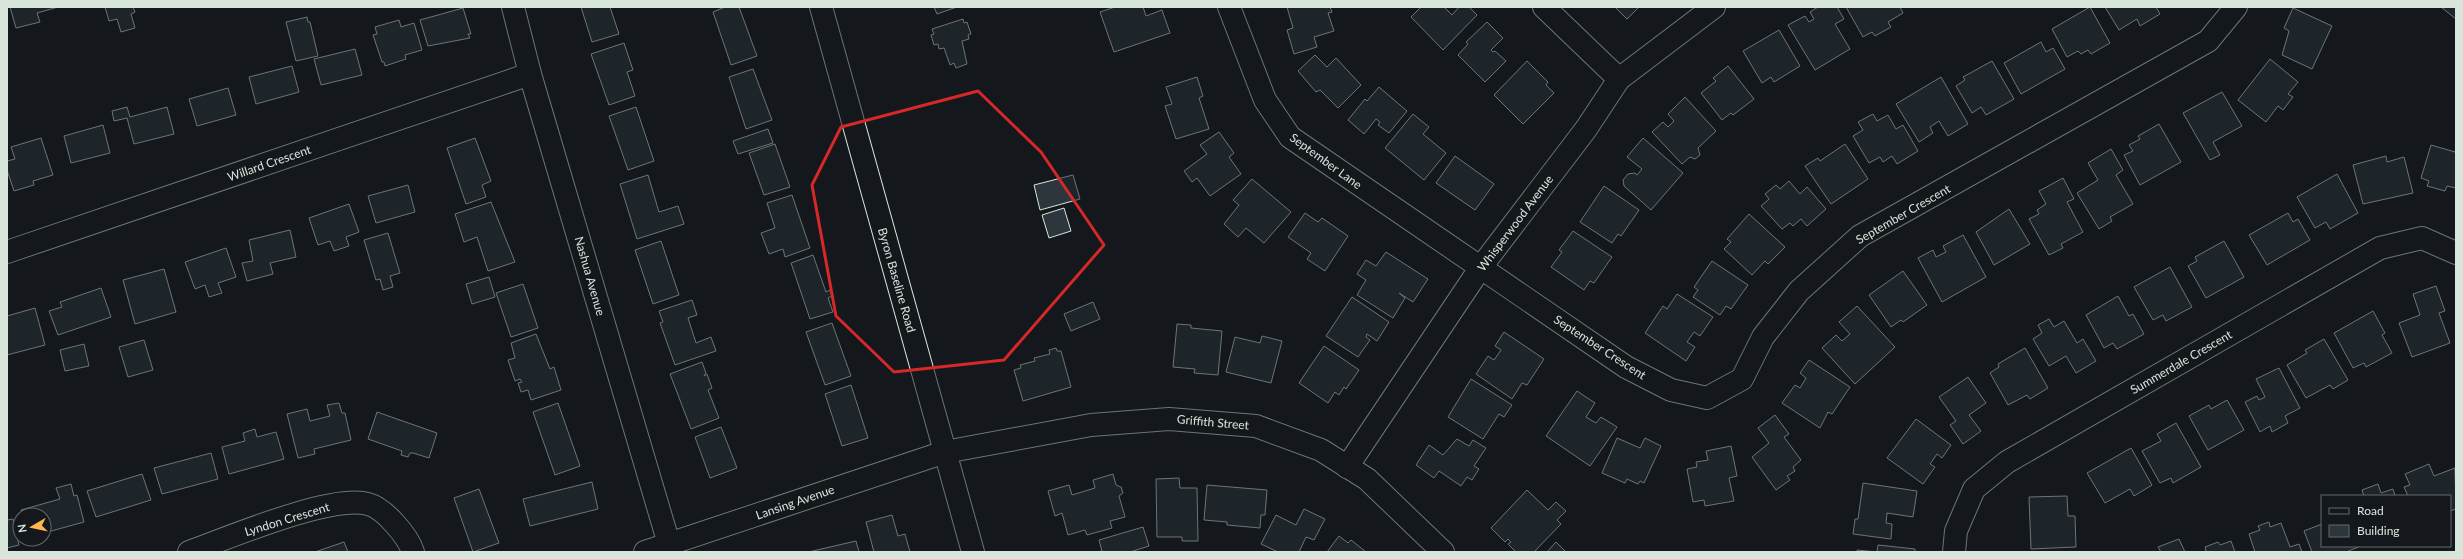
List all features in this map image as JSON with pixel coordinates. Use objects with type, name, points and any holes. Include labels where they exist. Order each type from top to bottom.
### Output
[{"type":"street","name":"Nashua Avenue","points":[[512,7],[530,74],[669,544]]},
{"type":"street","name":"Byron Baseline Road","points":[[821,7],[973,552]]},
{"type":"street","name":"September Lane","points":[[1229,7],[1265,100],[1290,137],[1481,267]]},
{"type":"street","points":[[1544,7],[1619,79]]},
{"type":"street","name":"Whisperwood Avenue","points":[[1347,466],[1481,267],[1586,129],[1619,79],[1714,7]]},
{"type":"street","name":"September Crescent","points":[[1481,267],[1626,367],[1671,390],[1707,398],[1742,378],[1763,337],[1799,291],[1860,236],[2208,41],[2236,7]]},
{"type":"street","name":"Willard Crescent","points":[[7,252],[530,74]]},
{"type":"street","name":"Summerdale Crescent","points":[[1954,552],[1956,531],[1974,489],[2008,462],[2380,248],[2422,238],[2456,253]]},
{"type":"street","name":"Griffith Street","points":[[945,452],[1091,425],[1169,419],[1256,426],[1321,450],[1367,479],[1443,552]]},
{"type":"street","name":"Lansing Avenue","points":[[645,552],[945,452]]},
{"type":"street","name":"Lyndon Crescent","points":[[189,552],[303,512],[339,503],[368,504],[393,521],[413,552]]},
{"type":"highlighted area","points":[[978,91],[1041,152],[1104,245],[1004,360],[894,372],[836,316],[812,185],[841,127]]},
{"type":"building","points":[[10,7],[58,7],[37,13],[40,22],[16,28]]},
{"type":"building","points":[[105,7],[133,7],[135,12],[131,14],[135,28],[121,32],[117,19],[109,21]]},
{"type":"building","points":[[581,7],[610,7],[619,34],[592,42]]},
{"type":"building","points":[[725,7],[739,7],[757,56],[731,65],[713,12]]},
{"type":"building","points":[[934,7],[957,7],[937,14]]},
{"type":"building","points":[[1115,7],[1143,7],[1146,16],[1162,10],[1170,33],[1114,52],[1100,12]]},
{"type":"building","points":[[1287,7],[1330,7],[1332,12],[1328,13],[1334,31],[1314,37],[1317,47],[1294,54],[1287,30],[1293,28]]},
{"type":"building","points":[[1421,7],[1444,7],[1452,15],[1459,7],[1469,7],[1477,15],[1443,50],[1411,17]]},
{"type":"building","points":[[1615,7],[1639,7],[1627,19]]},
{"type":"building","points":[[1818,7],[1837,7],[1844,19],[1835,24],[1850,49],[1815,70],[1788,25],[1805,16],[1809,22],[1814,19],[1810,12]]},
{"type":"building","points":[[1846,7],[1900,7],[1903,13],[1888,22],[1891,27],[1875,36],[1872,32],[1863,37]]},
{"type":"building","points":[[2090,7],[2110,43],[2091,54],[2088,50],[2081,54],[2078,51],[2067,57],[2052,29]]},
{"type":"building","points":[[2105,7],[2156,7],[2160,14],[2140,26],[2137,19],[2119,30]]},
{"type":"building","points":[[2441,7],[2456,7],[2456,19]]},
{"type":"building","points":[[463,8],[471,34],[468,34],[470,38],[428,46],[420,20]]},
{"type":"building","points":[[2293,8],[2332,26],[2312,69],[2282,55],[2289,31],[2284,28]]},
{"type":"building","points":[[307,17],[308,22],[310,22],[318,56],[296,61],[286,22]]},
{"type":"building","points":[[963,19],[964,23],[967,22],[971,34],[968,35],[969,39],[962,41],[967,64],[956,68],[954,63],[950,65],[944,48],[939,49],[938,44],[934,45],[931,35],[934,34],[932,29]]},
{"type":"building","points":[[399,20],[401,27],[414,23],[422,50],[405,55],[406,59],[385,66],[384,62],[382,62],[373,35],[377,34],[375,27]]},
{"type":"building","points":[[1487,22],[1503,38],[1491,50],[1493,52],[1495,51],[1506,61],[1485,82],[1458,55],[1468,44],[1466,42]]},
{"type":"building","points":[[1779,30],[1800,66],[1774,82],[1771,77],[1762,83],[1743,51]]},
{"type":"building","points":[[2041,42],[2046,52],[2053,48],[2065,69],[2021,94],[2004,63]]},
{"type":"building","points":[[624,43],[633,70],[627,72],[635,96],[609,105],[591,54]]},
{"type":"building","points":[[355,49],[362,75],[321,85],[314,59]]},
{"type":"building","points":[[1315,55],[1327,67],[1336,58],[1361,85],[1338,108],[1320,90],[1316,92],[1298,71]]},
{"type":"building","points":[[2270,59],[2298,82],[2288,94],[2293,97],[2283,110],[2278,106],[2266,122],[2238,100]]},
{"type":"building","points":[[1527,61],[1548,82],[1546,85],[1554,93],[1523,124],[1494,95]]},
{"type":"building","points":[[1992,61],[2014,99],[1986,115],[1981,107],[1972,113],[1956,86],[1965,80],[1963,77]]},
{"type":"building","points":[[292,66],[299,92],[256,104],[249,77]]},
{"type":"building","points":[[1728,66],[1754,99],[1733,115],[1731,113],[1722,120],[1701,93],[1716,81],[1713,78]]},
{"type":"building","points":[[753,69],[772,120],[746,129],[729,77]]},
{"type":"building","points":[[1197,77],[1203,96],[1199,98],[1209,129],[1176,139],[1165,106],[1172,104],[1166,87]]},
{"type":"building","points":[[1941,77],[1968,124],[1948,136],[1939,121],[1930,127],[1933,133],[1919,142],[1896,104]]},
{"type":"building","points":[[1379,87],[1407,111],[1389,133],[1378,125],[1380,122],[1376,119],[1364,134],[1348,120],[1365,99],[1367,101]]},
{"type":"building","points":[[228,88],[236,115],[197,126],[189,99]]},
{"type":"building","points":[[2222,92],[2242,126],[2213,142],[2220,155],[2210,160],[2183,113]]},
{"type":"building","points":[[1685,97],[1716,131],[1698,148],[1700,155],[1695,159],[1690,157],[1682,164],[1652,132],[1663,122],[1668,127],[1674,121],[1668,114]]},
{"type":"building","points":[[127,107],[130,117],[167,107],[174,134],[134,144],[127,118],[114,121],[112,111]]},
{"type":"building","points":[[636,107],[654,161],[628,170],[609,116]]},
{"type":"building","points":[[1413,114],[1429,127],[1423,134],[1446,153],[1424,180],[1385,148]]},
{"type":"building","points":[[1873,114],[1877,121],[1888,115],[1896,129],[1903,125],[1918,151],[1897,164],[1892,156],[1883,162],[1880,157],[1869,163],[1853,136],[1863,130],[1858,122]]},
{"type":"building","points":[[2159,124],[2181,162],[2140,185],[2124,155],[2133,151],[2129,145],[2140,139],[2138,136]]},
{"type":"building","points":[[103,125],[110,153],[71,163],[64,136]]},
{"type":"building","points":[[768,129],[773,143],[738,154],[733,141]]},
{"type":"building","points":[[1219,132],[1234,153],[1229,157],[1241,174],[1210,196],[1197,178],[1192,182],[1184,171],[1207,154],[1200,145]]},
{"type":"building","points":[[41,138],[53,175],[33,181],[34,185],[14,191],[7,170],[7,161],[15,159],[11,147]]},
{"type":"building","points":[[475,138],[491,181],[482,185],[486,197],[466,204],[447,148]]},
{"type":"building","points":[[1643,138],[1683,173],[1651,210],[1624,186],[1623,180],[1628,174],[1635,173],[1637,175],[1642,169],[1627,157]]},
{"type":"building","points":[[775,144],[790,187],[764,195],[749,153]]},
{"type":"building","points":[[1845,144],[1868,179],[1831,204],[1805,166],[1818,158],[1820,161]]},
{"type":"building","points":[[2431,145],[2455,152],[2456,148],[2456,188],[2447,186],[2445,191],[2427,186],[2429,181],[2421,178]]},
{"type":"building","points":[[2111,149],[2123,170],[2116,175],[2133,204],[2110,217],[2112,221],[2099,229],[2077,193],[2098,180],[2088,163]]},
{"type":"building","points":[[1455,156],[1494,184],[1475,210],[1436,183]]},
{"type":"building","points":[[2386,156],[2387,162],[2404,157],[2413,193],[2363,204],[2353,165]]},
{"type":"building","points":[[2337,174],[2358,213],[2330,229],[2326,222],[2315,228],[2297,197]]},
{"type":"building","points":[[648,175],[659,212],[678,206],[684,224],[637,239],[620,184]]},
{"type":"building","points":[[1073,175],[1080,199],[1040,210],[1034,185]]},
{"type":"building","points":[[2063,178],[2074,199],[2067,202],[2083,232],[2061,244],[2063,248],[2049,255],[2029,219],[2039,214],[2037,210],[2046,204],[2039,191]]},
{"type":"building","points":[[1252,179],[1291,212],[1264,243],[1246,228],[1238,237],[1224,224],[1239,205],[1233,200]]},
{"type":"building","points":[[1789,181],[1800,194],[1807,187],[1826,209],[1807,226],[1801,219],[1793,226],[1790,223],[1782,229],[1761,206],[1769,199],[1765,194],[1776,185],[1780,189]]},
{"type":"building","points":[[408,185],[415,212],[376,223],[368,196]]},
{"type":"building","points":[[1604,186],[1639,210],[1621,236],[1618,234],[1612,243],[1580,222]]},
{"type":"building","points":[[792,195],[810,248],[785,257],[783,249],[769,254],[761,233],[775,228],[767,203]]},
{"type":"building","points":[[491,202],[515,262],[488,271],[477,237],[464,242],[455,214]]},
{"type":"building","points":[[349,204],[359,232],[346,237],[349,246],[334,251],[330,241],[318,245],[309,218]]},
{"type":"building","points":[[1064,208],[1071,231],[1049,238],[1042,215]]},
{"type":"building","points":[[2009,209],[2030,244],[1994,265],[1976,232]]},
{"type":"building","points":[[1305,213],[1318,222],[1322,218],[1348,236],[1325,271],[1307,259],[1311,253],[1288,237]]},
{"type":"building","points":[[2288,213],[2293,222],[2298,219],[2310,240],[2267,265],[2249,235]]},
{"type":"building","points":[[1749,214],[1785,247],[1768,264],[1765,261],[1752,275],[1724,249],[1731,242],[1727,239]]},
{"type":"building","points":[[290,230],[296,257],[270,263],[273,274],[247,281],[242,263],[253,261],[249,240]]},
{"type":"building","points":[[1573,231],[1612,257],[1594,283],[1590,281],[1584,290],[1551,267],[1562,252],[1559,250]]},
{"type":"building","points":[[388,233],[400,273],[390,276],[393,287],[383,290],[380,279],[376,280],[364,240]]},
{"type":"building","points":[[1963,235],[1986,277],[1942,302],[1918,258],[1933,250],[1936,257],[1946,252],[1943,246]]},
{"type":"building","points":[[661,241],[679,295],[653,304],[635,250]]},
{"type":"building","points":[[2224,241],[2244,277],[2206,298],[2188,266],[2197,261],[2195,257]]},
{"type":"building","points":[[226,248],[236,277],[218,283],[222,293],[209,297],[205,285],[195,289],[185,262]]},
{"type":"building","points":[[1386,252],[1428,279],[1413,302],[1399,293],[1405,298],[1393,318],[1357,295],[1366,280],[1357,274],[1366,260],[1376,266]]},
{"type":"building","points":[[813,255],[826,292],[830,290],[832,296],[828,298],[833,312],[810,319],[791,263]]},
{"type":"building","points":[[1712,261],[1748,285],[1731,309],[1726,306],[1720,315],[1693,297],[1698,290],[1694,287]]},
{"type":"building","points":[[2170,267],[2192,307],[2166,321],[2163,315],[2153,320],[2134,287]]},
{"type":"building","points":[[164,269],[176,312],[135,324],[123,280]]},
{"type":"building","points":[[1903,271],[1927,305],[1903,322],[1901,320],[1891,327],[1869,295]]},
{"type":"building","points":[[489,277],[495,297],[472,304],[466,284]]},
{"type":"building","points":[[523,284],[538,328],[511,337],[496,293]]},
{"type":"building","points":[[2436,286],[2445,311],[2439,313],[2450,343],[2412,357],[2399,323],[2420,315],[2413,294]]},
{"type":"building","points":[[101,288],[111,317],[58,335],[49,311],[62,307],[60,302]]},
{"type":"building","points":[[1677,294],[1713,317],[1700,336],[1694,332],[1687,342],[1695,347],[1686,361],[1645,333],[1663,306],[1667,309]]},
{"type":"building","points":[[2118,296],[2129,316],[2133,314],[2144,334],[2117,349],[2113,343],[2104,348],[2086,315]]},
{"type":"building","points":[[1352,297],[1389,322],[1377,341],[1367,334],[1366,337],[1370,340],[1358,357],[1326,336]]},
{"type":"building","points":[[692,300],[697,315],[688,318],[696,343],[711,337],[716,351],[675,365],[660,323],[663,322],[659,311]]},
{"type":"building","points":[[1093,302],[1100,319],[1071,331],[1064,314]]},
{"type":"building","points":[[1857,306],[1895,347],[1855,384],[1822,348],[1836,335],[1842,341],[1850,334],[1839,322]]},
{"type":"building","points":[[35,308],[45,345],[7,355],[7,316]]},
{"type":"building","points":[[2373,311],[2385,333],[2382,335],[2392,353],[2366,367],[2364,363],[2353,368],[2334,333]]},
{"type":"building","points":[[2049,319],[2054,327],[2064,321],[2077,343],[2083,339],[2096,361],[2076,373],[2066,356],[2049,366],[2033,339],[2042,333],[2038,325]]},
{"type":"building","points":[[832,323],[851,376],[825,385],[806,332]]},
{"type":"building","points":[[1177,324],[1191,325],[1191,328],[1222,331],[1218,375],[1194,373],[1195,369],[1173,367]]},
{"type":"building","points":[[1504,332],[1544,359],[1527,385],[1522,383],[1512,399],[1476,374],[1488,356],[1494,360],[1501,350],[1495,346]]},
{"type":"building","points":[[536,334],[550,369],[554,367],[561,390],[531,400],[528,390],[521,392],[518,383],[522,382],[520,379],[515,381],[508,360],[515,358],[511,343]]},
{"type":"building","points":[[1262,336],[1282,341],[1271,383],[1226,372],[1235,337],[1260,343]]},
{"type":"building","points":[[2324,339],[2348,380],[2333,389],[2330,385],[2306,398],[2287,365],[2307,353],[2305,350]]},
{"type":"building","points":[[144,340],[153,370],[128,377],[119,347]]},
{"type":"building","points":[[84,344],[89,366],[65,371],[60,350]]},
{"type":"building","points":[[1324,346],[1359,370],[1346,389],[1344,387],[1339,395],[1335,392],[1328,403],[1299,383]]},
{"type":"building","points":[[1056,348],[1057,351],[1061,351],[1071,387],[1023,401],[1014,370],[1021,368],[1020,365],[1035,361],[1034,358],[1050,354],[1049,350]]},
{"type":"building","points":[[2025,348],[2048,388],[2030,399],[2027,395],[2008,405],[1990,373],[1999,367],[1998,364]]},
{"type":"building","points":[[1809,360],[1850,387],[1832,414],[1828,412],[1820,428],[1782,403],[1795,385],[1800,388],[1806,378],[1800,373]]},
{"type":"building","points":[[702,362],[706,373],[704,376],[707,374],[712,388],[708,390],[719,418],[691,429],[670,374]]},
{"type":"building","points":[[2279,368],[2300,408],[2285,416],[2288,423],[2272,432],[2270,426],[2260,432],[2245,402],[2257,396],[2259,400],[2265,397],[2256,379]]},
{"type":"building","points":[[1968,377],[1986,403],[1969,415],[1981,431],[1963,444],[1950,425],[1956,421],[1939,397]]},
{"type":"building","points":[[1471,379],[1512,405],[1504,417],[1499,414],[1483,439],[1448,417]]},
{"type":"building","points":[[851,385],[868,438],[842,446],[825,394]]},
{"type":"building","points":[[1577,391],[1595,403],[1586,417],[1596,423],[1601,417],[1617,427],[1590,466],[1546,436]]},
{"type":"building","points":[[2227,400],[2244,430],[2208,450],[2189,416],[2209,405],[2211,409]]},
{"type":"building","points":[[339,403],[342,413],[345,413],[351,440],[314,449],[315,454],[298,458],[287,414],[307,409],[310,421],[330,416],[327,405]]},
{"type":"building","points":[[558,403],[580,466],[555,475],[533,412]]},
{"type":"building","points":[[377,412],[437,433],[429,458],[413,453],[410,453],[408,457],[401,455],[402,451],[368,439]]},
{"type":"building","points":[[1775,415],[1789,434],[1784,437],[1801,460],[1793,467],[1795,471],[1787,476],[1790,480],[1776,490],[1752,457],[1769,443],[1758,428]]},
{"type":"building","points":[[1916,419],[1951,445],[1942,458],[1937,454],[1930,464],[1935,467],[1923,484],[1887,458]]},
{"type":"building","points":[[2176,423],[2201,467],[2173,483],[2171,478],[2160,483],[2142,451],[2161,441],[2157,434]]},
{"type":"building","points":[[721,427],[737,468],[710,478],[695,437]]},
{"type":"building","points":[[255,429],[257,437],[276,432],[284,459],[229,474],[222,447],[245,441],[243,433]]},
{"type":"building","points":[[1617,438],[1640,448],[1645,438],[1661,446],[1644,483],[1640,481],[1638,484],[1627,479],[1625,483],[1602,473]]},
{"type":"building","points":[[1457,439],[1469,446],[1473,440],[1486,448],[1474,466],[1479,469],[1472,480],[1467,477],[1461,486],[1439,471],[1434,478],[1416,465],[1429,445],[1443,455]]},
{"type":"building","points":[[1731,446],[1737,476],[1729,478],[1734,501],[1705,506],[1704,500],[1693,502],[1687,469],[1697,467],[1696,462],[1708,460],[1706,451]]},
{"type":"building","points":[[2131,448],[2152,485],[2134,496],[2130,489],[2105,503],[2087,473]]},
{"type":"building","points":[[211,453],[218,479],[162,494],[154,468]]},
{"type":"building","points":[[2429,464],[2434,476],[2455,468],[2456,509],[2451,511],[2451,495],[2408,495],[2404,487],[2410,485],[2405,474]]},
{"type":"building","points":[[142,474],[151,500],[96,517],[87,491]]},
{"type":"building","points":[[1113,474],[1116,485],[1121,487],[1123,493],[1119,496],[1125,517],[1110,521],[1112,528],[1087,535],[1085,530],[1068,535],[1062,513],[1055,516],[1048,491],[1069,485],[1072,495],[1095,488],[1093,480]]},
{"type":"building","points":[[1179,478],[1180,488],[1197,488],[1198,541],[1182,541],[1182,537],[1157,537],[1156,479]]},
{"type":"building","points":[[592,482],[598,509],[530,526],[523,499]]},
{"type":"building","points":[[1863,483],[1917,491],[1913,517],[1887,513],[1886,523],[1892,524],[1891,539],[1853,534],[1855,519],[1858,519]]},
{"type":"building","points":[[71,484],[74,496],[77,495],[84,522],[52,531],[52,507],[32,507],[60,499],[56,488]]},
{"type":"building","points":[[2378,484],[2381,493],[2393,489],[2395,495],[2364,495],[2362,490]]},
{"type":"building","points":[[1207,485],[1267,490],[1265,515],[1261,515],[1260,528],[1227,525],[1227,522],[1204,520]]},
{"type":"building","points":[[479,489],[499,543],[473,552],[454,498]]},
{"type":"building","points":[[1527,490],[1548,510],[1556,502],[1566,511],[1557,520],[1561,524],[1534,552],[1516,552],[1508,544],[1511,542],[1508,539],[1505,542],[1491,528]]},
{"type":"building","points":[[2067,496],[2068,516],[2075,516],[2076,547],[2031,549],[2029,497]]},
{"type":"building","points":[[1304,509],[1325,519],[1314,540],[1306,537],[1299,552],[1278,552],[1261,544],[1276,515],[1296,525]]},
{"type":"building","points":[[892,515],[898,536],[905,534],[910,552],[874,552],[866,522]]},
{"type":"building","points":[[12,519],[12,547],[7,548],[7,520]]},
{"type":"building","points":[[2269,522],[2270,527],[2281,523],[2290,547],[2299,544],[2302,552],[2255,552],[2249,534],[2260,530],[2258,526]]},
{"type":"building","points":[[2321,524],[2321,547],[2358,547],[2346,552],[2312,552],[2304,531]]},
{"type":"building","points":[[1143,527],[1149,546],[1130,552],[1098,552],[1102,551],[1099,540]]},
{"type":"building","points":[[1339,536],[1348,543],[1351,540],[1366,552],[1327,552]]},
{"type":"building","points":[[2179,539],[2185,552],[2161,552],[2158,547]]},
{"type":"building","points":[[856,541],[859,552],[809,552],[817,550]]},
{"type":"building","points":[[2231,541],[2235,552],[2203,552],[2206,551],[2205,547],[2218,542],[2220,545]]},
{"type":"building","points":[[344,542],[348,552],[315,552]]},
{"type":"building","points":[[1556,542],[1566,552],[1547,552]]},
{"type":"building","points":[[1878,545],[1915,549],[1915,552],[1877,552]]},
{"type":"building","points":[[1857,550],[1877,552],[1857,552]]}]
